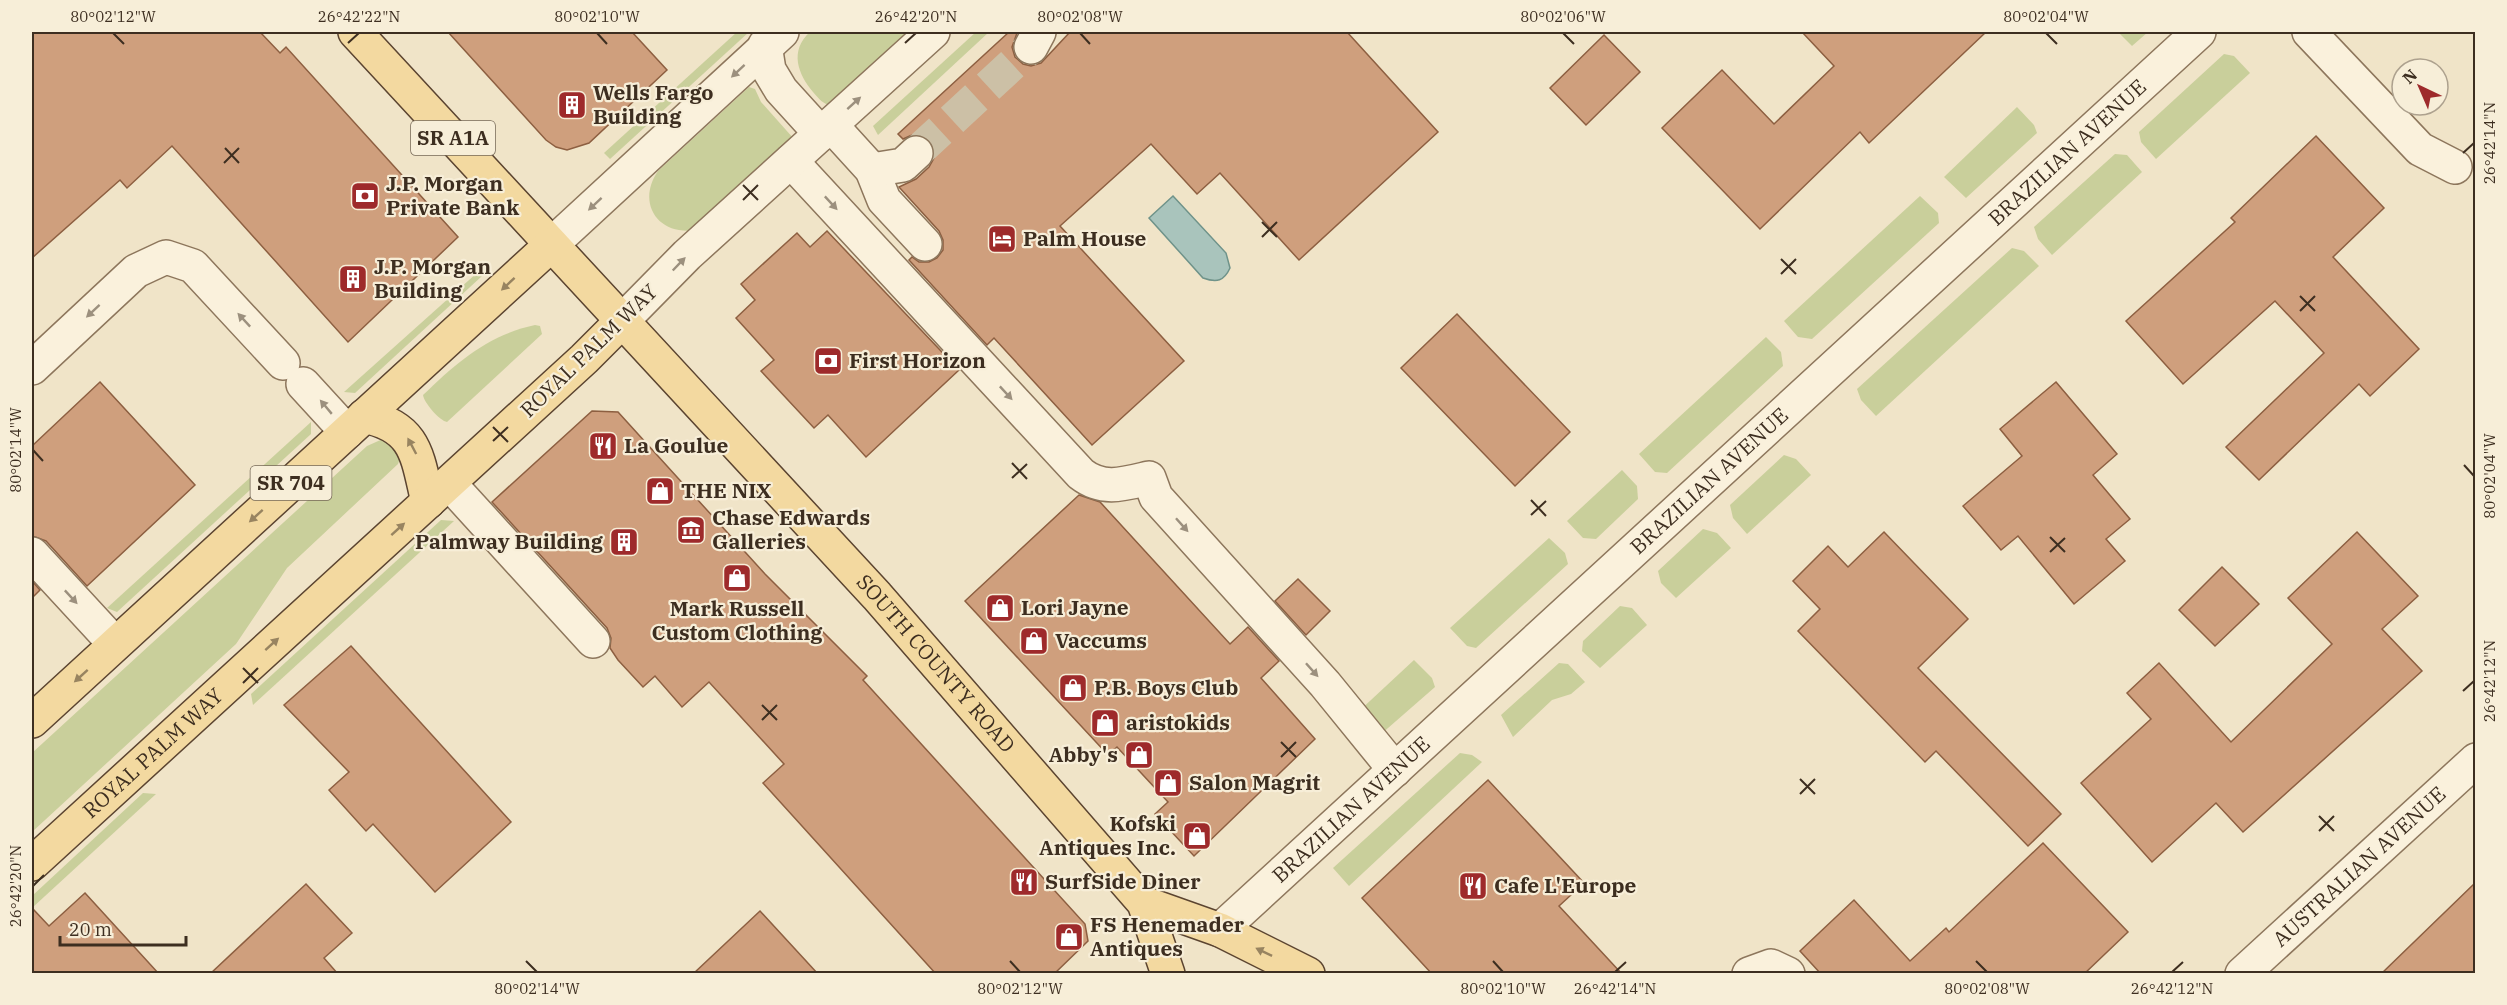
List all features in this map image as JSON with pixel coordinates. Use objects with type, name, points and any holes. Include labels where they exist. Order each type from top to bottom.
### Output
[{"type":"main road","name":"SOUTH COUNTY ROAD","points":[[355,32],[877,596],[1144,903],[1168,974]]},
{"type":"main road","name":"SR 704","points":[[32,721],[551,245]]},
{"type":"main road","name":"ROYAL PALM WAY","points":[[32,864],[584,359],[623,320]]},
{"type":"main road","points":[[356,424],[382,420],[405,435],[438,492]]},
{"type":"main road","name":"SOUTH COUNTY ROAD","points":[[1144,903],[1220,930],[1308,974]]},
{"type":"street","name":"ROYAL PALM WAY","points":[[623,320],[687,255],[933,32]]},
{"type":"street","name":"BRAZILIAN AVENUE","points":[[1220,930],[2199,32]]},
{"type":"street","points":[[2326,37],[2420,149],[2455,167]]},
{"type":"street","points":[[551,245],[773,38]]},
{"type":"street","points":[[773,38],[769,70],[781,90],[872,170],[884,200],[925,244]]},
{"type":"street","points":[[872,170],[903,165],[916,153]]},
{"type":"street","points":[[791,161],[1081,474],[1090,481],[1115,486],[1149,478],[1156,497],[1325,684],[1395,770]]},
{"type":"street","points":[[32,368],[136,271],[166,257],[193,266],[293,373],[356,424]]},
{"type":"street","points":[[438,492],[593,641]]},
{"type":"street","points":[[32,554],[115,644]]},
{"type":"street","name":"AUSTRALIAN AVENUE","points":[[2242,974],[2475,760]]},
{"type":"street","points":[[1749,974],[1771,966],[1788,974]]},
{"type":"green space","points":[[737,32],[749,32],[610,159],[604,153]]},
{"type":"green space","points":[[810,32],[918,32],[832,106],[817,97],[800,70],[798,55],[800,47],[803,39]]},
{"type":"green space","points":[[976,32],[989,32],[878,135],[873,126]]},
{"type":"green space","points":[[2118,32],[2148,32],[2132,46]]},
{"type":"green space","points":[[2224,54],[2234,56],[2250,73],[2156,159],[2141,142],[2139,132]]},
{"type":"green space","points":[[749,87],[755,89],[761,102],[794,139],[696,230],[683,231],[661,222],[654,215],[649,195],[658,171]]},
{"type":"green space","points":[[2017,107],[2034,125],[2037,133],[1966,198],[1944,177]]},
{"type":"green space","points":[[2115,154],[2127,155],[2142,172],[2052,255],[2038,239],[2034,227]]},
{"type":"green space","points":[[1920,196],[1938,213],[1939,223],[1812,339],[1798,337],[1784,321]]},
{"type":"green space","points":[[2012,248],[2024,251],[2039,266],[1876,416],[1861,400],[1857,389]]},
{"type":"green space","points":[[478,272],[482,276],[355,393],[344,392]]},
{"type":"green space","points":[[535,325],[540,326],[542,334],[447,422],[429,407],[423,395],[461,361],[502,336]]},
{"type":"green space","points":[[1766,337],[1781,352],[1783,366],[1667,473],[1655,472],[1639,454]]},
{"type":"green space","points":[[311,422],[311,434],[117,612],[107,608]]},
{"type":"green space","points":[[385,438],[391,442],[400,458],[398,464],[287,568],[236,644],[32,832],[32,753],[367,446]]},
{"type":"green space","points":[[1784,455],[1796,459],[1811,475],[1747,534],[1733,518],[1730,505]]},
{"type":"green space","points":[[1622,470],[1637,486],[1638,499],[1596,539],[1583,538],[1567,521]]},
{"type":"green space","points":[[441,520],[454,521],[253,705],[251,694]]},
{"type":"green space","points":[[1703,529],[1717,533],[1731,548],[1676,598],[1661,583],[1658,571]]},
{"type":"green space","points":[[1549,538],[1565,553],[1568,564],[1476,648],[1467,646],[1450,628]]},
{"type":"green space","points":[[1620,606],[1632,608],[1647,625],[1600,668],[1582,651],[1583,641]]},
{"type":"green space","points":[[1414,660],[1432,678],[1435,687],[1380,735],[1357,713]]},
{"type":"green space","points":[[1559,663],[1568,664],[1585,682],[1571,694],[1552,700],[1513,737],[1501,715]]},
{"type":"green space","points":[[1460,753],[1472,755],[1482,762],[1349,886],[1333,868]]},
{"type":"green space","points":[[143,793],[156,794],[32,908],[32,896]]},
{"type":"water","points":[[1173,196],[1226,253],[1230,268],[1220,280],[1203,278],[1149,218]]},
{"type":"building","points":[[32,32],[260,32],[280,53],[286,47],[458,237],[348,342],[172,146],[127,188],[120,180],[32,258]]},
{"type":"building","name":"Wells Fargo Building","points":[[448,32],[632,32],[667,70],[589,143],[567,150],[556,147],[546,140]]},
{"type":"building","name":"Palm House","points":[[1009,32],[1017,33],[1012,47],[1015,57],[1023,64],[1031,66],[1041,63],[1070,32],[1347,32],[1438,132],[1299,260],[1220,173],[1197,194],[1151,144],[1060,226],[1184,361],[1092,445],[994,338],[987,345],[909,260],[912,257],[919,262],[929,262],[937,258],[943,250],[943,240],[939,231],[899,187],[916,179],[929,167],[934,158],[934,148],[930,141],[922,135],[912,135],[903,139],[898,134]]},
{"type":"building","points":[[1802,32],[1986,32],[1869,143],[1860,132],[1760,229],[1662,128],[1722,70],[1774,124],[1834,66]]},
{"type":"building","points":[[1604,35],[1640,72],[1586,125],[1550,88]]},
{"type":"building","points":[[2316,136],[2384,208],[2333,257],[2419,349],[2370,396],[2359,384],[2259,480],[2226,447],[2324,353],[2275,301],[2183,384],[2126,321],[2235,222],[2231,218]]},
{"type":"building","points":[[827,231],[959,370],[866,457],[828,415],[814,428],[761,371],[774,360],[736,318],[755,300],[741,284],[797,233],[810,247]]},
{"type":"building","points":[[1457,314],[1570,432],[1515,486],[1401,368]]},
{"type":"building","points":[[100,382],[195,485],[87,586],[46,541],[32,536],[32,446]]},
{"type":"building","points":[[2056,382],[2117,454],[2093,475],[2130,519],[2106,539],[2125,561],[2074,604],[2018,536],[2001,550],[1963,506],[2022,456],[2000,429]]},
{"type":"building","points":[[592,411],[618,412],[765,574],[867,676],[863,680],[1085,924],[1088,941],[1054,974],[936,974],[763,783],[784,764],[709,682],[682,707],[655,676],[643,687],[618,660],[610,648],[611,638],[607,628],[492,502]]},
{"type":"building","points":[[1079,495],[1100,502],[1230,644],[1248,627],[1279,661],[1261,678],[1315,739],[1194,856],[1155,814],[1168,802],[1117,747],[1108,755],[965,601]]},
{"type":"building","points":[[1884,532],[1968,619],[1918,668],[2061,814],[2028,846],[1936,751],[1925,762],[1798,631],[1820,609],[1793,581],[1828,546],[1848,567]]},
{"type":"building","points":[[2357,532],[2418,596],[2382,629],[2422,671],[2243,832],[2216,803],[2152,862],[2081,783],[2151,719],[2127,693],[2159,663],[2231,742],[2332,644],[2288,598]]},
{"type":"building","points":[[2222,567],[2259,604],[2215,646],[2179,610]]},
{"type":"building","points":[[1298,579],[1330,611],[1306,635],[1275,601]]},
{"type":"building","points":[[32,581],[40,590],[32,598]]},
{"type":"building","points":[[351,646],[511,822],[435,892],[373,824],[366,831],[329,790],[349,772],[284,705]]},
{"type":"building","points":[[1488,780],[1584,883],[1559,906],[1622,974],[1432,974],[1362,898]]},
{"type":"building","points":[[2043,843],[2128,932],[2084,974],[1821,974],[1800,951],[1854,900],[1910,961],[1946,928],[1949,932]]},
{"type":"building","points":[[2475,883],[2475,974],[2381,974]]},
{"type":"building","points":[[306,884],[352,933],[324,958],[338,974],[210,974]]},
{"type":"building","points":[[85,893],[159,974],[32,974],[32,908],[49,926]]},
{"type":"building","points":[[760,911],[818,974],[693,974]]},
{"type":"tunnel","points":[[916,153],[1031,47]]},
{"type":"place","name":"Wells Fargo Building","points":[[572,105]]},
{"type":"place","name":"J.P. Morgan Private Bank","points":[[365,196]]},
{"type":"place","name":"Palm House","points":[[1002,239]]},
{"type":"place","name":"J.P. Morgan Building","points":[[353,279]]},
{"type":"place","name":"First Horizon","points":[[828,361]]},
{"type":"place","name":"La Goulue","points":[[603,446]]},
{"type":"place","name":"THE NIX","points":[[660,491]]},
{"type":"place","name":"Chase Edwards Galleries","points":[[691,530]]},
{"type":"place","name":"Palmway Building","points":[[624,542]]},
{"type":"place","name":"Mark Russell Custom Clothing","points":[[737,578]]},
{"type":"place","name":"Lori Jayne","points":[[1000,608]]},
{"type":"place","name":"Vaccums","points":[[1034,641]]},
{"type":"place","name":"P.B. Boys Club","points":[[1073,688]]},
{"type":"place","name":"aristokids","points":[[1105,723]]},
{"type":"place","name":"Abby's","points":[[1139,755]]},
{"type":"place","name":"Salon Magrit","points":[[1168,783]]},
{"type":"place","name":"Kofski Antiques Inc.","points":[[1197,836]]},
{"type":"place","name":"SurfSide Diner","points":[[1024,882]]},
{"type":"place","name":"Cafe L'Europe","points":[[1473,886]]},
{"type":"place","name":"FS Henemader Antiques","points":[[1069,937]]}]
